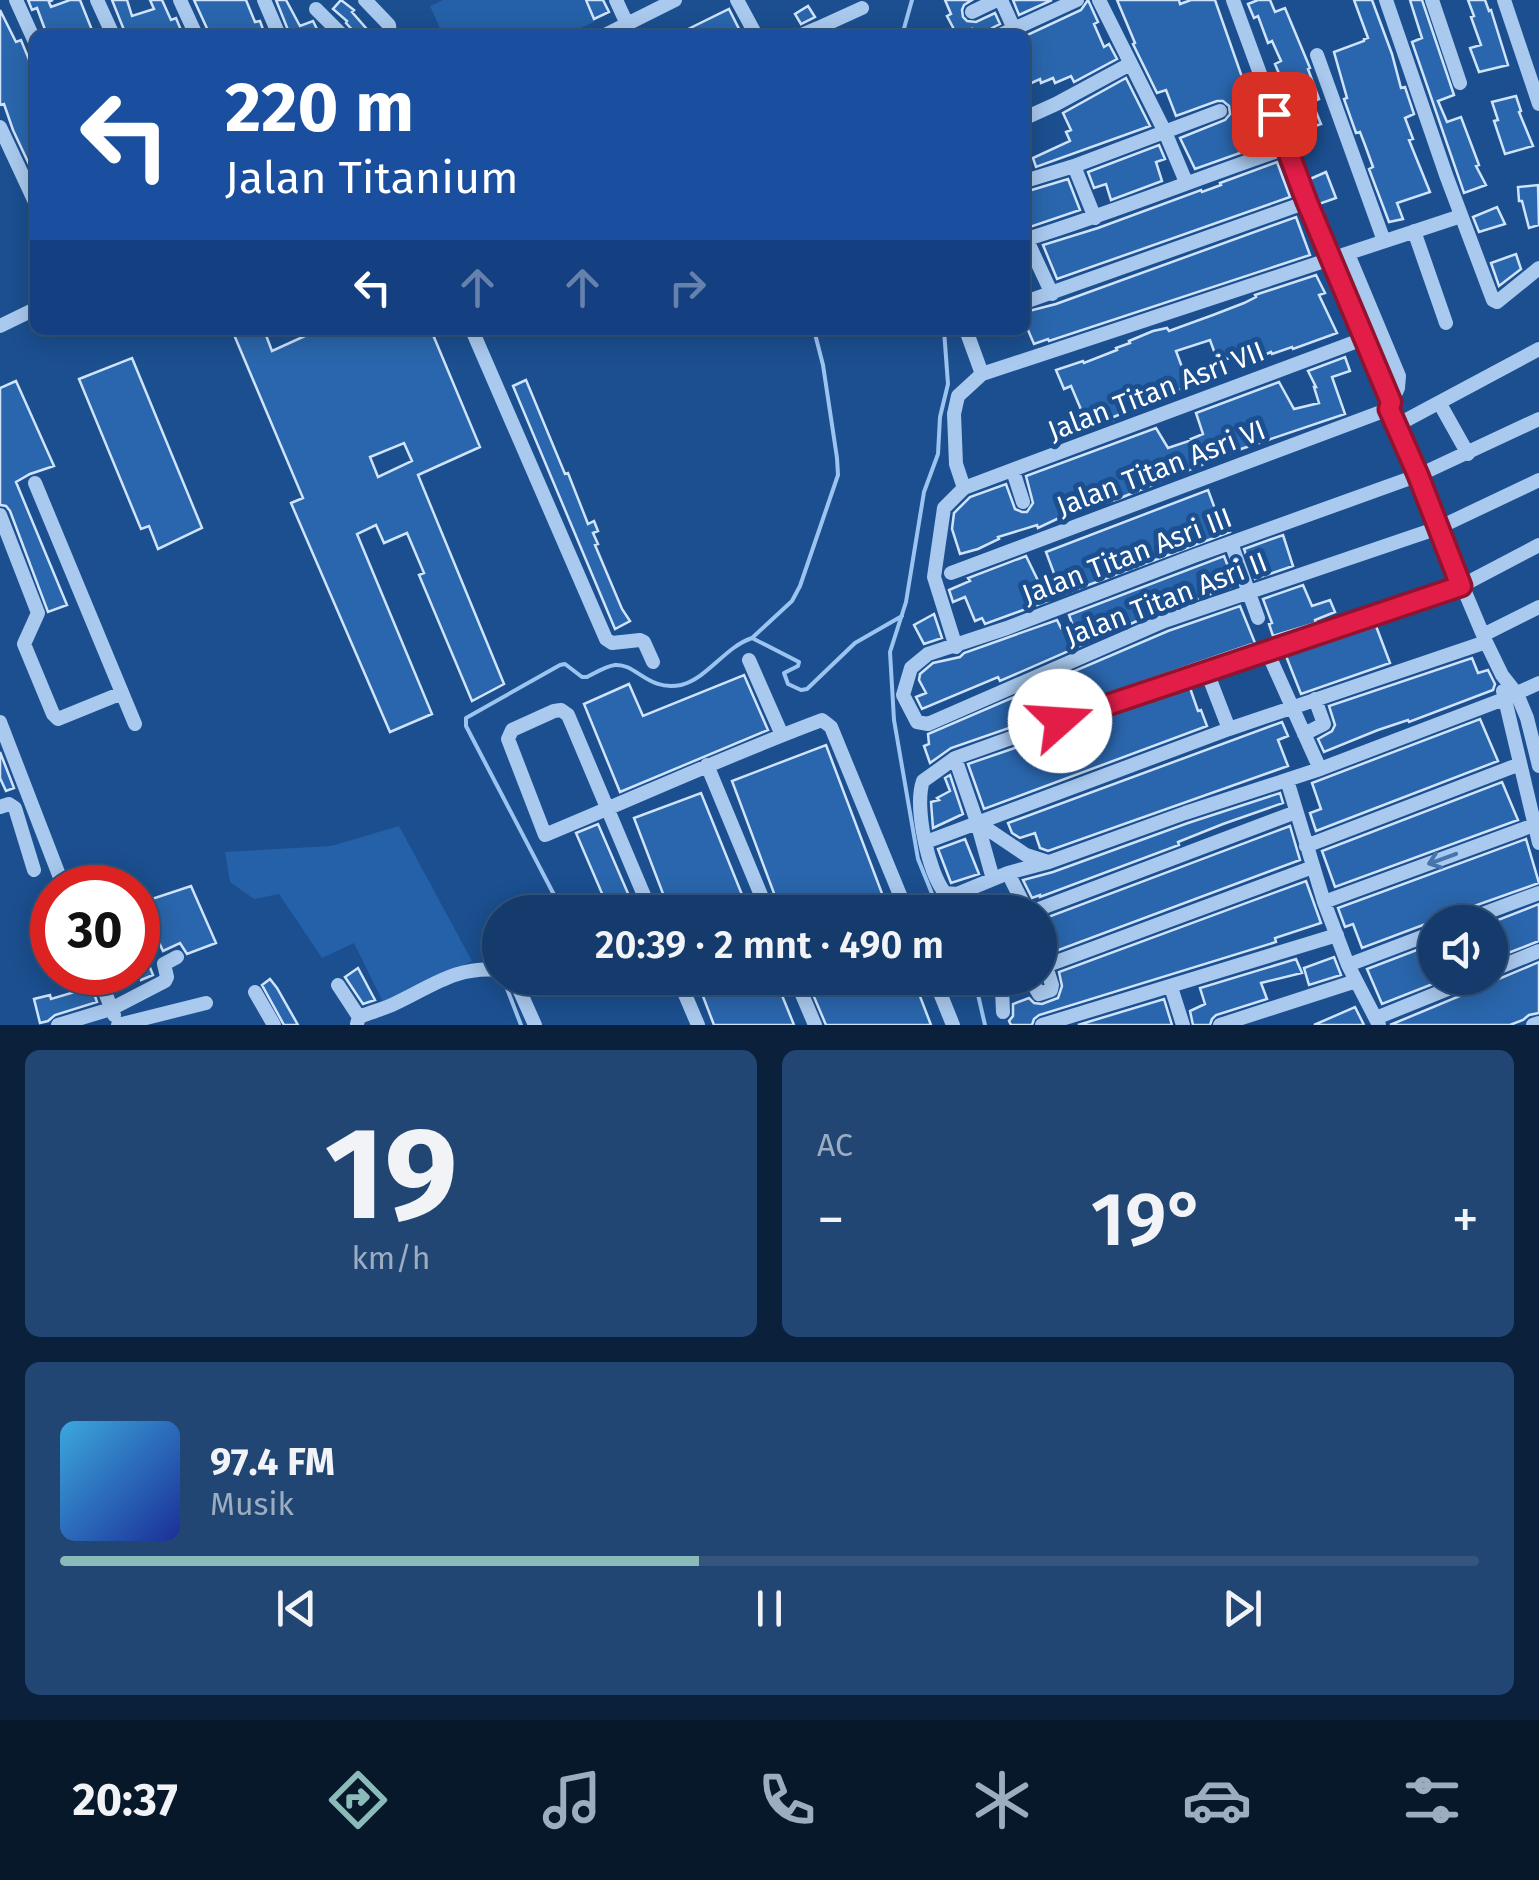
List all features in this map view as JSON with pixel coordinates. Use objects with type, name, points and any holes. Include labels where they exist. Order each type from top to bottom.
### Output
[{"type":"street","points":[[16,0],[30,31]]},
{"type":"street","points":[[96,0],[111,30]]},
{"type":"street","points":[[180,0],[194,30]]},
{"type":"street","points":[[264,0],[277,30]]},
{"type":"street","points":[[365,0],[389,30]]},
{"type":"street","points":[[384,0],[389,30]]},
{"type":"street","points":[[616,0],[627,24]]},
{"type":"street","points":[[616,30],[676,0]]},
{"type":"street","points":[[737,0],[753,30]]},
{"type":"street","points":[[972,12],[999,0],[1006,30]]},
{"type":"street","points":[[1011,30],[1077,0]]},
{"type":"street","points":[[1099,0],[1186,182]]},
{"type":"street","points":[[1233,0],[1307,202],[1461,586],[1510,696],[1520,764],[1539,843]]},
{"type":"street","points":[[1386,0],[1460,216],[1494,302],[1539,268]]},
{"type":"street","points":[[1432,0],[1460,83]]},
{"type":"street","points":[[1504,0],[1539,104]]},
{"type":"street","points":[[825,30],[862,8]]},
{"type":"street","points":[[316,9],[337,30]]},
{"type":"street","points":[[1317,55],[1384,241]]},
{"type":"street","points":[[1030,116],[1130,64]]},
{"type":"street","points":[[1030,179],[1220,111]]},
{"type":"street","points":[[0,128],[30,191]]},
{"type":"street","points":[[1030,237],[1095,218],[1286,148]]},
{"type":"street","points":[[1074,166],[1095,218]]},
{"type":"street","points":[[1030,301],[1307,202]]},
{"type":"street","points":[[956,647],[934,577],[944,508],[964,488],[956,464],[954,414],[958,396],[982,374],[1460,216]]},
{"type":"street","points":[[1414,231],[1446,323]]},
{"type":"street","points":[[1030,247],[1052,294]]},
{"type":"street","points":[[1348,254],[1399,376],[1390,406]]},
{"type":"street","points":[[1,322],[30,311]]},
{"type":"street","points":[[474,335],[606,639],[612,643],[640,640],[653,662]]},
{"type":"street","points":[[968,335],[982,374]]},
{"type":"street","name":"Jalan Titan Asri VII","points":[[964,488],[1364,340]]},
{"type":"street","points":[[1397,426],[1539,349]]},
{"type":"street","points":[[1440,404],[1468,454]]},
{"type":"street","name":"Jalan Titan Asri VI","points":[[951,573],[1390,406]]},
{"type":"street","name":"Jalan Titan Asri III","points":[[917,722],[903,695],[911,668],[928,654],[956,647],[1418,475],[1539,420]]},
{"type":"street","points":[[1013,471],[1023,502]]},
{"type":"street","name":"Jalan Titan Asri II","points":[[917,722],[928,724],[1164,620],[1438,528],[1539,480]]},
{"type":"street","points":[[36,483],[135,724]]},
{"type":"street","points":[[0,515],[38,613],[24,644],[52,714],[58,719],[122,692]]},
{"type":"street","points":[[1231,544],[1258,618]]},
{"type":"street","points":[[1539,545],[1461,586],[955,758],[921,783],[926,842],[938,882],[945,893],[957,894],[1320,769],[1539,683]]},
{"type":"street","points":[[926,842],[1484,638],[1539,607]]},
{"type":"street","points":[[1266,651],[1320,769]]},
{"type":"street","points":[[749,660],[782,735]]},
{"type":"street","points":[[1206,672],[1229,729]]},
{"type":"street","points":[[1510,696],[1527,718],[1538,757]]},
{"type":"street","points":[[1304,734],[1324,724],[1316,699]]},
{"type":"street","points":[[644,895],[608,808],[568,715],[560,710],[512,730],[508,740],[545,835],[608,808],[707,766],[822,720],[831,728],[900,895]]},
{"type":"street","points":[[0,722],[55,865]]},
{"type":"street","points":[[955,758],[977,822],[1001,876],[1015,895]]},
{"type":"street","points":[[1306,846],[1520,764]]},
{"type":"street","points":[[707,766],[761,895]]},
{"type":"street","points":[[1287,780],[1324,902],[1348,964],[1378,1022],[1438,995]]},
{"type":"street","points":[[0,807],[9,804],[15,808],[32,865]]},
{"type":"street","points":[[1057,901],[1296,812]]},
{"type":"street","points":[[977,822],[1026,856],[1049,862]]},
{"type":"street","points":[[1324,902],[1534,825]]},
{"type":"street","points":[[1057,962],[1313,867]]},
{"type":"street","points":[[1506,905],[1539,893]]},
{"type":"street","points":[[1042,1025],[1337,935]]},
{"type":"street","points":[[1348,964],[1418,938]]},
{"type":"street","points":[[1508,964],[1539,951]]},
{"type":"street","points":[[58,1025],[111,1009],[165,981],[164,964],[177,957]]},
{"type":"street","points":[[338,985],[358,1021],[456,973],[482,969]]},
{"type":"street","points":[[1220,1025],[1356,981]]},
{"type":"street","points":[[1171,987],[1182,1025]]},
{"type":"street","points":[[256,992],[274,1025]]},
{"type":"street","points":[[106,995],[118,1025],[206,1002]]},
{"type":"street","points":[[522,995],[535,1025]]},
{"type":"street","points":[[685,995],[698,1025]]},
{"type":"street","points":[[802,995],[815,1025]]},
{"type":"street","points":[[941,995],[953,1025]]},
{"type":"street","points":[[1002,995],[1003,1012]]},
{"type":"shaded area","points":[[443,0],[584,0],[594,22],[576,30],[441,30],[430,6]]},
{"type":"shaded area","points":[[399,826],[472,961],[384,1004],[354,943],[322,958],[279,894],[254,899],[230,882],[225,852],[331,846]]},
{"type":"building","points":[[28,0],[53,0],[49,2],[51,7],[80,0],[92,30],[45,30],[37,8],[32,10]]},
{"type":"building","points":[[112,0],[127,0],[132,16],[154,9],[150,0],[162,0],[171,20],[176,18],[181,30],[124,30]]},
{"type":"building","points":[[194,0],[246,0],[255,22],[260,21],[263,30],[208,30]]},
{"type":"building","points":[[276,0],[286,0],[300,26],[313,21],[318,30],[288,30]]},
{"type":"building","points":[[341,0],[354,10],[368,30],[352,30],[333,9]]},
{"type":"building","points":[[586,0],[603,0],[609,12],[594,19]]},
{"type":"building","points":[[945,0],[972,0],[962,10],[967,21],[976,22],[995,13],[1000,24],[991,30],[954,30],[947,16],[951,14]]},
{"type":"building","points":[[1013,0],[1052,0],[1019,15]]},
{"type":"building","points":[[1088,0],[1104,47],[1109,44],[1117,59],[1074,82],[1071,76],[1055,83],[1053,78],[1030,84],[1030,34],[1081,10]]},
{"type":"building","points":[[1117,0],[1179,0],[1180,4],[1215,0],[1249,97],[1256,94],[1271,142],[1195,169],[1180,138],[1225,120],[1230,114],[1229,106],[1217,101],[1176,116],[1166,90],[1157,93]]},
{"type":"building","points":[[1270,0],[1275,12],[1285,8],[1310,68],[1319,99],[1312,102],[1321,124],[1297,133],[1276,86],[1283,83],[1275,64],[1281,61],[1248,4]]},
{"type":"building","points":[[1354,0],[1372,0],[1401,88],[1405,87],[1414,114],[1405,118],[1413,139],[1409,140],[1430,192],[1397,203],[1403,219],[1389,222],[1369,169],[1373,167],[1365,145],[1360,132],[1356,133],[1344,99],[1347,98],[1334,52],[1368,38]]},
{"type":"building","points":[[1410,0],[1422,0],[1454,95],[1438,101],[1447,122],[1461,117],[1486,185],[1464,193],[1412,42],[1422,38]]},
{"type":"building","points":[[1468,0],[1485,0],[1508,65],[1479,72],[1470,48],[1481,45]]},
{"type":"building","points":[[808,6],[815,17],[801,24],[795,14]]},
{"type":"building","points":[[729,9],[740,30],[686,30]]},
{"type":"building","points":[[0,10],[16,42],[21,40],[30,62],[30,166],[4,104],[0,105]]},
{"type":"building","points":[[1126,78],[1150,126],[1036,167],[1033,158],[1070,141],[1066,132],[1071,130],[1063,113]]},
{"type":"building","points":[[1516,96],[1533,146],[1505,154],[1492,102]]},
{"type":"building","points":[[1159,145],[1165,159],[1156,162],[1162,181],[1111,200],[1106,184],[1094,188],[1088,172]]},
{"type":"building","points":[[1277,162],[1290,197],[1057,279],[1043,245],[1202,192]]},
{"type":"building","points":[[1326,172],[1336,198],[1319,204],[1310,179]]},
{"type":"building","points":[[1068,179],[1080,210],[1030,227],[1030,190]]},
{"type":"building","points":[[1538,185],[1539,225],[1529,228],[1518,187]]},
{"type":"building","points":[[1497,207],[1505,224],[1479,232],[1473,217]]},
{"type":"building","points":[[1296,217],[1310,255],[1034,344],[1030,311]]},
{"type":"building","points":[[1516,254],[1521,269],[1499,286],[1491,263]]},
{"type":"building","points":[[1316,275],[1325,293],[1319,295],[1337,333],[1293,349],[1271,352],[1240,366],[1235,356],[1218,362],[1210,340],[1176,351],[1189,386],[1099,426],[1097,422],[1088,426],[1071,386],[1064,389],[1056,370],[1117,350],[1153,331],[1169,331],[1244,303],[1255,295]]},
{"type":"building","points":[[234,335],[266,335],[272,351],[307,335],[433,335],[480,447],[418,475],[504,684],[472,701],[419,575],[424,573],[407,533],[384,543],[376,525],[357,534],[432,714],[390,732],[291,503],[303,498]],"holes":[[[404,443],[412,461],[378,477],[370,457]]]},
{"type":"building","points":[[1345,357],[1350,371],[1332,377],[1345,414],[960,554],[952,529],[954,513],[970,497],[1006,484],[1015,509],[1027,512],[1033,503],[1026,476],[1156,428],[1168,448],[1192,440],[1203,434],[1196,413],[1279,382],[1294,409],[1319,403],[1308,371]]},
{"type":"building","points":[[132,358],[202,528],[158,549],[149,526],[141,529],[79,379]]},
{"type":"building","points":[[526,380],[588,524],[594,521],[598,531],[593,533],[598,544],[595,545],[630,621],[615,629],[513,386]]},
{"type":"building","points":[[16,381],[54,466],[16,482],[67,605],[48,612],[10,511],[0,505],[0,388]]},
{"type":"building","points":[[1208,490],[1218,517],[1224,515],[1230,532],[1062,595],[1046,552]]},
{"type":"building","points":[[1283,535],[1293,566],[1255,579],[1244,549]]},
{"type":"building","points":[[1026,556],[1048,601],[985,624],[982,618],[975,621],[965,597],[953,602],[949,590],[970,581],[968,578]]},
{"type":"building","points":[[1224,556],[1232,587],[1160,611],[1000,681],[998,677],[922,709],[916,697],[926,693],[920,674],[933,663],[960,657],[1057,620],[1061,628],[1072,623],[1069,615]]},
{"type":"building","points":[[1303,585],[1312,606],[1330,600],[1335,612],[1315,620],[1316,623],[1273,636],[1263,599]]},
{"type":"building","points":[[1240,606],[1255,643],[951,748],[930,763],[924,746],[929,744],[928,734],[1168,631]]},
{"type":"building","points":[[934,614],[942,638],[924,644],[914,625]]},
{"type":"building","points":[[1376,626],[1390,663],[1301,694],[1286,656]]},
{"type":"building","points":[[1472,658],[1478,673],[1488,670],[1495,684],[1493,690],[1324,752],[1318,739],[1335,725],[1329,706]]},
{"type":"building","points":[[744,675],[768,730],[620,792],[584,704],[629,684],[643,716]]},
{"type":"building","points":[[1190,688],[1207,726],[984,809],[968,764]]},
{"type":"building","points":[[1480,719],[1498,761],[1316,831],[1310,813],[1321,809],[1312,783]]},
{"type":"building","points":[[1282,722],[1288,736],[1278,740],[1288,766],[1048,851],[1040,848],[1035,833],[1020,838],[1012,833],[1008,823]]},
{"type":"building","points":[[826,745],[883,895],[775,895],[732,781]]},
{"type":"building","points":[[0,752],[14,788],[6,791],[0,778]]},
{"type":"building","points":[[950,775],[963,814],[933,828],[931,802],[950,791],[945,778]]},
{"type":"building","points":[[1502,782],[1518,820],[1335,887],[1322,851]]},
{"type":"building","points":[[701,793],[742,895],[663,895],[634,818]]},
{"type":"building","points":[[1280,793],[1283,803],[1045,895],[1030,895],[1023,880],[1053,872]]},
{"type":"building","points":[[598,824],[629,895],[603,895],[576,833]]},
{"type":"building","points":[[1290,826],[1300,860],[1057,951],[1057,914]]},
{"type":"building","points":[[965,839],[979,874],[951,883],[938,849]]},
{"type":"building","points":[[1526,839],[1539,883],[1477,905],[1418,905],[1418,927],[1362,948],[1353,924],[1345,927],[1338,908]]},
{"type":"building","points":[[1306,881],[1321,923],[1275,938],[1276,942],[1039,1015],[1032,1025],[1011,1025],[1009,1021],[1013,1004],[1029,998],[1042,1004],[1058,998],[1062,986],[1059,972]]},
{"type":"building","points":[[191,886],[216,943],[187,954],[180,943],[163,951],[160,896]]},
{"type":"building","points":[[1539,904],[1539,941],[1508,953],[1508,916]]},
{"type":"building","points":[[1418,950],[1418,990],[1382,1004],[1367,969]]},
{"type":"building","points":[[1334,957],[1341,975],[1309,985],[1304,968]]},
{"type":"building","points":[[1296,959],[1302,973],[1261,983],[1267,999],[1216,1015],[1210,1025],[1193,1025],[1190,1011],[1205,1004],[1200,988]]},
{"type":"building","points":[[1539,962],[1539,1013],[1510,1025],[1390,1025],[1462,995],[1508,995],[1508,975]]},
{"type":"building","points":[[358,968],[375,1000],[363,1004],[345,977]]},
{"type":"building","points":[[270,979],[298,1025],[284,1025],[262,985]]},
{"type":"building","points":[[50,995],[51,999],[95,995],[97,1002],[40,1023],[34,999]]},
{"type":"building","points":[[703,995],[782,995],[794,1025],[714,1025]]},
{"type":"building","points":[[813,995],[920,995],[931,1025],[826,1025]]},
{"type":"building","points":[[1164,999],[1172,1025],[1078,1025]]},
{"type":"building","points":[[1355,1007],[1364,1025],[1314,1025]]},
{"type":"waterway","points":[[904,30],[912,0]]},
{"type":"waterway","points":[[752,638],[792,601],[800,586],[838,475],[815,335]]},
{"type":"waterway","points":[[933,895],[918,859],[894,720],[890,652],[906,602],[924,492],[938,454],[940,417],[948,384],[944,335]]},
{"type":"waterway","points":[[554,895],[466,726],[466,718],[565,664],[582,677],[623,666],[660,685],[681,685],[752,638],[799,662],[784,673],[788,684],[807,689],[855,643],[902,616]]},
{"type":"waterway","points":[[509,995],[521,1025]]},
{"type":"waterway","points":[[978,995],[985,1025]]},
{"type":"route","points":[[1060,721],[1461,586],[1274,114]]}]
